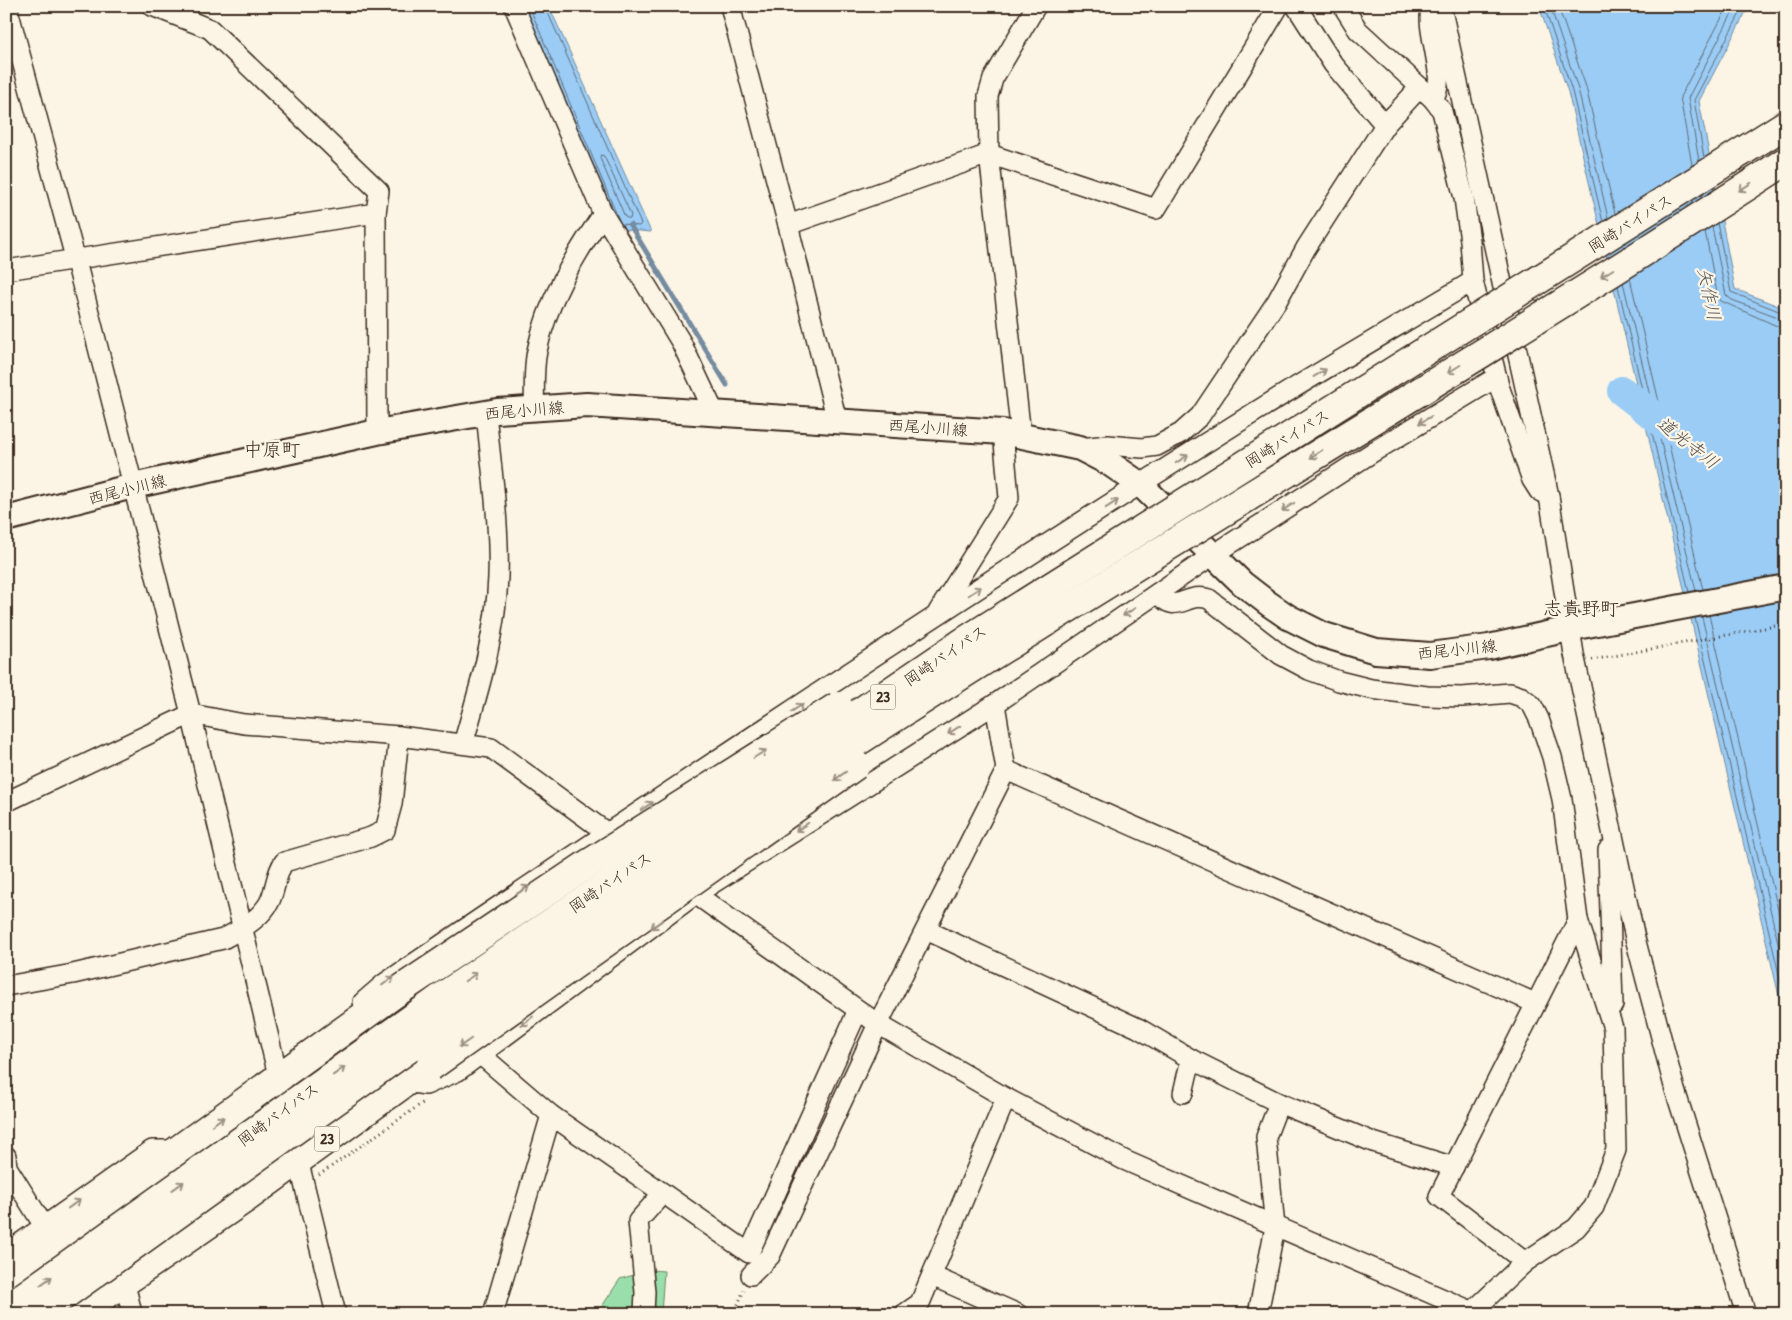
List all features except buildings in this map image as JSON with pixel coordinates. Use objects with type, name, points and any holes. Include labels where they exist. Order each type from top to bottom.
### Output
[{"type":"highway","name":"岡崎バイパス","points":[[6,1309],[449,992],[963,642],[1786,124]]},
{"type":"highway","name":"岡崎バイパス","points":[[38,1314],[469,1006],[761,806],[927,699],[1786,161]]},
{"type":"highway","name":"23","points":[[6,1274],[397,992],[591,862],[736,768],[944,641],[963,642]]},
{"type":"highway","name":"23","points":[[78,1314],[248,1196],[301,1173],[406,1082],[786,816],[916,720],[927,699]]},
{"type":"main road","name":"西尾小川線","points":[[6,519],[133,486],[377,432],[486,413],[587,405],[714,412],[1012,434],[1080,448],[1109,463],[1141,485],[1243,584],[1288,617],[1324,635],[1376,651],[1430,655],[1463,651],[1786,588]]},
{"type":"street","points":[[7,6],[76,261],[191,714],[336,1314]]},
{"type":"street","points":[[152,6],[210,29],[379,191],[376,213],[377,432]]},
{"type":"street","points":[[514,6],[603,214],[681,342],[714,412]]},
{"type":"street","points":[[730,6],[837,421]]},
{"type":"street","points":[[934,618],[1009,498],[1012,434],[989,154],[988,96],[993,79],[1036,6]]},
{"type":"street","points":[[788,225],[989,154],[1156,210],[1279,6]]},
{"type":"street","points":[[1296,6],[1333,64],[1385,125]]},
{"type":"street","points":[[1343,6],[1358,30],[1427,93],[1442,111],[1464,198],[1473,281],[1497,377],[1532,480],[1538,491],[1549,496]]},
{"type":"street","points":[[1080,448],[1108,445],[1142,448],[1157,446],[1181,433],[1200,416],[1277,301],[1306,248],[1385,125],[1439,84],[1433,33],[1428,15],[1432,6]]},
{"type":"street","points":[[1441,6],[1549,496],[1576,628],[1574,654],[1635,938],[1675,1090],[1746,1314]]},
{"type":"street","points":[[6,270],[76,261],[376,213]]},
{"type":"street","points":[[534,408],[537,352],[547,318],[573,258],[603,214]]},
{"type":"street","points":[[330,1041],[345,1018],[385,983],[606,833],[934,618],[1256,411],[1473,281]]},
{"type":"street","points":[[406,1082],[426,1086],[458,1071],[696,894],[995,704],[1213,555],[1373,452],[1497,377]]},
{"type":"street","points":[[463,744],[489,652],[498,576],[494,490],[486,413]]},
{"type":"street","points":[[1158,593],[1166,603],[1171,604],[1198,597],[1208,599],[1281,655],[1309,670],[1339,681],[1370,689],[1408,694],[1462,696],[1510,693],[1522,696],[1532,705],[1552,757],[1562,799],[1578,920],[1613,1028]]},
{"type":"street","points":[[751,1275],[770,1256],[878,1024],[1006,770],[995,704]]},
{"type":"street","points":[[6,802],[191,714],[244,724],[399,736],[491,748],[606,833],[696,894],[878,1024],[1006,1098],[1124,1160],[1474,1313],[1525,1262],[1576,1228],[1594,1207],[1616,1150],[1607,805]]},
{"type":"street","points":[[6,986],[73,974],[223,939],[243,928],[268,906],[277,872],[284,862],[371,837],[385,830],[392,804],[399,736]]},
{"type":"street","points":[[1006,770],[1536,1003]]},
{"type":"street","points":[[1525,1262],[1439,1196],[1578,920]]},
{"type":"street","points":[[926,930],[1138,1028],[1190,1059],[1279,1104],[1373,1142],[1454,1167]]},
{"type":"street","points":[[481,1055],[551,1115],[749,1253],[858,1010]]},
{"type":"street","points":[[1183,1093],[1190,1059]]},
{"type":"street","points":[[904,1314],[924,1309],[932,1276],[1006,1098]]},
{"type":"street","points":[[1258,1314],[1275,1227],[1266,1137],[1279,1104]]},
{"type":"street","points":[[493,1314],[551,1115]]},
{"type":"street","points":[[6,1254],[152,1150],[170,1156]]},
{"type":"street","points":[[6,1156],[7,1167],[44,1226]]},
{"type":"street","points":[[644,1314],[645,1292],[638,1221],[663,1192]]},
{"type":"street","points":[[102,1314],[130,1305],[235,1218],[248,1196]]},
{"type":"street","points":[[932,1276],[1018,1314]]},
{"type":"street","points":[[1734,1314],[1736,1284]]},
{"type":"street","points":[[976,1296],[987,1314]]},
{"type":"path","points":[[1586,661],[1786,624]]},
{"type":"path","points":[[301,1173],[429,1099]]},
{"type":"green space","points":[[651,1270],[664,1271],[661,1314],[597,1314],[620,1279]]},
{"type":"water","points":[[524,6],[549,6],[651,232],[617,229]]},
{"type":"water","name":"矢作川","points":[[1539,6],[1749,6],[1699,101],[1735,289],[1786,309],[1786,1026],[1568,92]]},
{"type":"waterway","points":[[630,225],[727,385]]},
{"type":"waterway","name":"道光寺川","points":[[1622,391],[1672,430]]},
{"type":"district","name":"中原町","points":[[272,449]]},
{"type":"district","name":"志貴野町","points":[[1581,608]]}]
